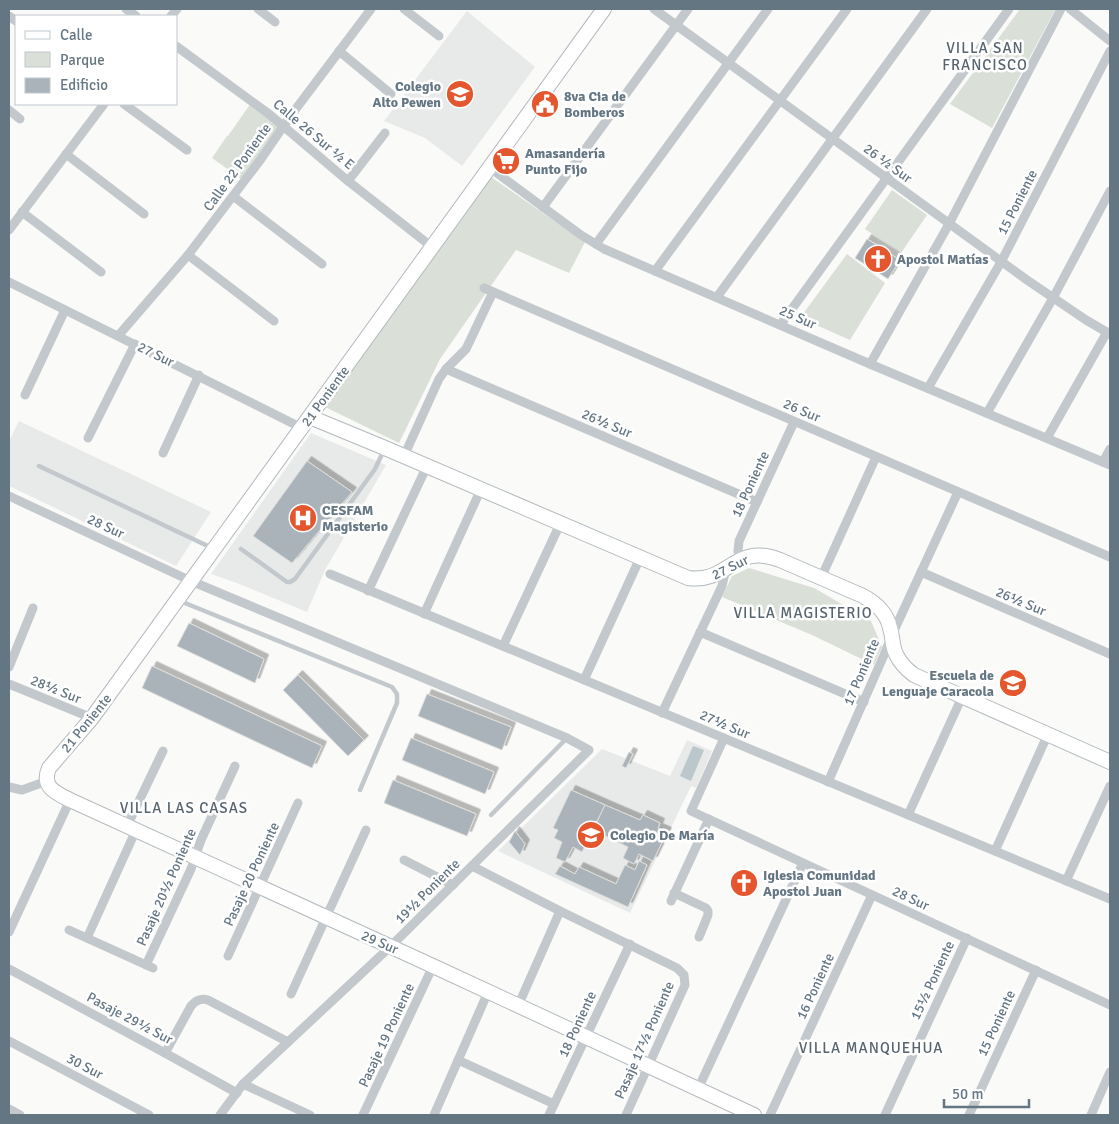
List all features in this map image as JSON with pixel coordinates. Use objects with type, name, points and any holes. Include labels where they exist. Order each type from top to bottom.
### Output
[{"type":"street","points":[[258,9],[275,22]]},
{"type":"street","name":"Calle 22 Poniente","points":[[118,336],[188,255],[371,9]]},
{"type":"street","points":[[404,9],[439,36]]},
{"type":"street","name":"21 Poniente","points":[[47,781],[49,768],[92,718],[604,9]]},
{"type":"street","name":"26 ½ Sur","points":[[654,9],[1001,262],[1086,320],[1109,333]]},
{"type":"street","points":[[543,207],[688,9]]},
{"type":"street","points":[[596,244],[768,9]]},
{"type":"street","points":[[655,271],[847,9]]},
{"type":"street","points":[[717,297],[927,9]]},
{"type":"street","points":[[780,324],[1009,9]]},
{"type":"street","points":[[870,364],[949,224],[1061,9]]},
{"type":"street","points":[[1073,10],[1110,41]]},
{"type":"street","name":"Calle 26 Sur ½ E","points":[[178,47],[284,126],[432,247]]},
{"type":"street","points":[[339,51],[391,94]]},
{"type":"street","name":"15 Poniente","points":[[928,388],[1001,262],[1110,51]]},
{"type":"street","points":[[9,230],[103,105]]},
{"type":"street","points":[[125,105],[187,150]]},
{"type":"street","points":[[9,110],[20,119]]},
{"type":"street","points":[[348,180],[385,134]]},
{"type":"street","points":[[66,154],[144,214]]},
{"type":"street","name":"25 Sur","points":[[490,168],[596,244],[870,364],[1106,463]]},
{"type":"street","points":[[987,413],[1053,298],[1110,191]]},
{"type":"street","points":[[233,196],[322,264]]},
{"type":"street","points":[[22,212],[101,272]]},
{"type":"street","points":[[188,255],[274,321]]},
{"type":"street","name":"27 Sur","points":[[9,282],[199,376],[306,422],[385,448],[682,576],[694,579],[709,578],[740,559],[761,555],[774,558],[863,596],[880,609],[888,621],[896,654],[903,666],[920,679],[1110,762]]},
{"type":"street","name":"26 Sur","points":[[484,288],[1110,557]]},
{"type":"street","points":[[404,456],[440,379],[446,369],[466,349],[493,292]]},
{"type":"street","points":[[24,395],[65,310]]},
{"type":"street","points":[[1047,438],[1109,333]]},
{"type":"street","points":[[88,438],[135,344]]},
{"type":"street","name":"26½ Sur","points":[[446,369],[757,502]]},
{"type":"street","points":[[163,453],[199,376]]},
{"type":"street","name":"18 Poniente","points":[[740,559],[738,551],[739,541],[794,422]]},
{"type":"street","points":[[1106,463],[1110,449]]},
{"type":"street","points":[[820,578],[876,457]]},
{"type":"street","points":[[368,590],[427,466]]},
{"type":"street","points":[[424,614],[481,490]]},
{"type":"street","name":"17 Poniente","points":[[828,782],[892,635],[958,492]]},
{"type":"street","name":"28 Sur","points":[[9,496],[191,581],[567,738],[589,750]]},
{"type":"street","points":[[503,646],[560,524]]},
{"type":"street","points":[[584,680],[640,558]]},
{"type":"street","points":[[662,713],[722,586],[726,569]]},
{"type":"street","name":"26½ Sur","points":[[921,572],[1110,654]]},
{"type":"street","name":"27½ Sur","points":[[330,574],[1110,899]]},
{"type":"street","points":[[9,667],[33,608]]},
{"type":"street","points":[[700,632],[864,702]]},
{"type":"street","name":"28½ Sur","points":[[9,684],[92,718]]},
{"type":"street","points":[[908,815],[962,697]]},
{"type":"street","points":[[994,851],[1048,734]]},
{"type":"street","name":"28 Sur","points":[[724,738],[691,811],[1110,1005]]},
{"type":"street","name":"19½ Poniente","points":[[220,1115],[243,1084],[391,946],[589,750]]},
{"type":"street","points":[[69,930],[87,938],[163,751]]},
{"type":"street","name":"Pasaje 20½ Poniente","points":[[87,938],[150,966],[191,869],[201,840],[234,766]]},
{"type":"street","points":[[9,787],[22,790],[47,781]]},
{"type":"street","name":"29 Sur","points":[[47,781],[54,792],[70,800],[391,946],[698,1089],[731,1110],[754,1115]]},
{"type":"street","points":[[1066,881],[1110,786]]},
{"type":"street","points":[[9,932],[70,800]]},
{"type":"street","name":"Pasaje 20 Poniente","points":[[228,956],[298,803]]},
{"type":"street","points":[[699,936],[708,916],[706,908],[673,897],[709,819]]},
{"type":"street","points":[[291,994],[366,830]]},
{"type":"street","points":[[404,860],[452,885]]},
{"type":"street","points":[[698,1089],[803,863]]},
{"type":"street","points":[[472,866],[630,944]]},
{"type":"street","name":"16 Poniente","points":[[770,1115],[872,895]]},
{"type":"street","points":[[518,1006],[560,911]]},
{"type":"street","name":"15½ Poniente","points":[[885,1115],[967,938]]},
{"type":"street","name":"18 Poniente","points":[[549,1115],[630,944]]},
{"type":"street","name":"Pasaje 17½ Poniente","points":[[626,1115],[685,985],[684,974],[677,968],[630,944]]},
{"type":"street","name":"Pasaje 19 Poniente","points":[[363,1115],[433,966]]},
{"type":"street","name":"Pasaje 29½ Sur","points":[[9,970],[237,1093]]},
{"type":"street","name":"15 Poniente","points":[[969,1115],[1036,970]]},
{"type":"street","points":[[434,1115],[488,992]]},
{"type":"street","points":[[165,1053],[191,1006],[199,999],[208,1000],[288,1042]]},
{"type":"street","name":"30 Sur","points":[[9,1041],[149,1115]]},
{"type":"street","points":[[458,1060],[554,1104]]},
{"type":"street","points":[[1091,1115],[1110,1072]]},
{"type":"street","points":[[243,1084],[310,1115]]},
{"type":"street","points":[[9,1109],[20,1115]]},
{"type":"lane","points":[[240,549],[287,582],[295,579],[375,469],[385,448]]},
{"type":"lane","points":[[39,466],[214,549]]},
{"type":"lane","points":[[178,600],[392,687],[397,694],[397,703],[360,790]]},
{"type":"lane","points":[[491,815],[567,738]]},
{"type":"shaded area","name":"Colegio Alto Pewen","points":[[467,11],[535,67],[462,166],[425,138],[384,121]]},
{"type":"shaded area","points":[[19,421],[211,512],[176,566],[9,486],[9,441]]},
{"type":"shaded area","name":"CESFAM Magisterio","points":[[311,433],[386,465],[325,570],[307,612],[211,574]]},
{"type":"shaded area","name":"Colegio De María","points":[[687,740],[712,751],[696,788],[691,786],[630,913],[498,851],[602,749],[670,776]]},
{"type":"shaded area","points":[[693,746],[704,750],[691,781],[680,776]]},
{"type":"green space","points":[[1020,9],[1055,10],[992,128],[950,104]]},
{"type":"green space","points":[[251,103],[282,126],[244,181],[212,158]]},
{"type":"green space","points":[[491,177],[585,242],[569,273],[516,250],[440,359],[399,443],[323,406],[460,222]]},
{"type":"green space","points":[[892,190],[927,215],[901,253],[865,229]]},
{"type":"green space","points":[[847,254],[885,283],[850,340],[800,318]]},
{"type":"green space","points":[[749,568],[814,588],[871,621],[882,647],[874,665],[812,635],[722,597],[732,576]]},
{"type":"building","name":"Apostol Matías","points":[[867,239],[900,260],[888,279],[855,258]]},
{"type":"building","points":[[307,461],[352,492],[292,563],[253,536]]},
{"type":"building","points":[[189,623],[264,659],[255,683],[177,646]]},
{"type":"building","points":[[152,666],[322,746],[312,768],[142,688]]},
{"type":"building","points":[[298,675],[364,740],[348,756],[283,690]]},
{"type":"building","points":[[427,694],[511,727],[502,750],[418,716]]},
{"type":"building","points":[[411,738],[494,772],[485,794],[402,760]]},
{"type":"building","points":[[629,752],[633,754],[626,768],[622,766]]},
{"type":"building","points":[[393,780],[476,814],[467,836],[384,803]]},
{"type":"building","points":[[571,790],[605,805],[582,852],[573,847],[565,862],[556,858],[562,842],[554,838],[558,830],[553,828]]},
{"type":"building","points":[[605,805],[640,820],[643,815],[660,823],[658,828],[667,832],[653,861],[639,854],[634,864],[623,858],[628,847],[593,830]]},
{"type":"building","points":[[515,831],[525,844],[520,855],[509,842]]},
{"type":"building","points":[[639,861],[647,865],[628,907],[555,874],[560,866],[575,874],[579,867],[616,884],[625,865],[635,870]]},
{"type":"place","name":"Colegio Alto Pewen","points":[[460,94]]},
{"type":"place","name":"8va Cia de Bomberos","points":[[545,104]]},
{"type":"place","name":"Amasandería Punto Fijo","points":[[506,161]]},
{"type":"place","name":"Apostol Matías","points":[[878,259]]},
{"type":"place","name":"CESFAM Magisterio","points":[[303,518]]},
{"type":"place","name":"Escuela de Lenguaje Caracola","points":[[1013,683]]},
{"type":"place","name":"Colegio De María","points":[[591,835]]},
{"type":"place","name":"Iglesia Comunidad Apostol Juan","points":[[744,883]]},
{"type":"district","name":"VILLA SAN FRANCISCO","points":[[985,56]]},
{"type":"district","name":"VILLA MAGISTERIO","points":[[803,613]]},
{"type":"district","name":"VILLA LAS CASAS","points":[[184,808]]},
{"type":"district","name":"VILLA MANQUEHUA","points":[[871,1048]]}]
